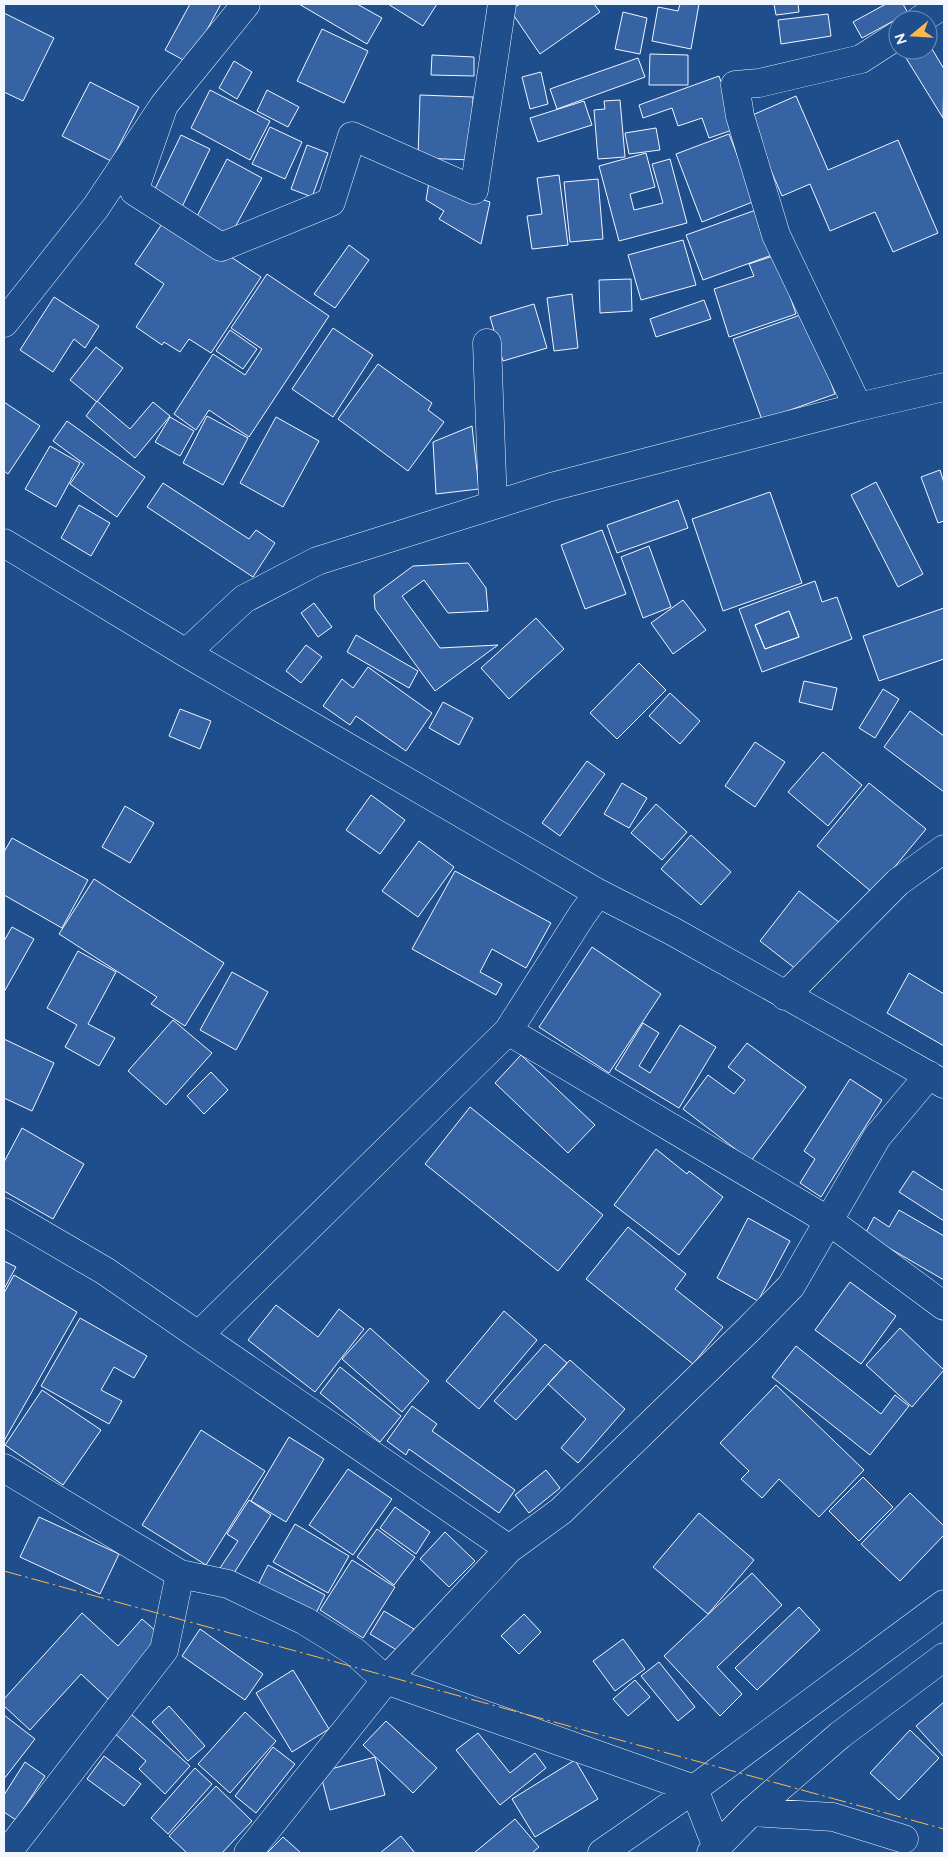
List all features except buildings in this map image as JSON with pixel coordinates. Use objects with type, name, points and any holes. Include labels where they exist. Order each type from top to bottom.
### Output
[{"type":"street","points":[[4,323],[96,207],[164,105],[246,4]]},
{"type":"street","points":[[164,105],[134,191],[222,247],[331,202],[352,136],[474,190],[502,4]]},
{"type":"street","points":[[858,407],[776,235],[740,116],[735,85],[759,83],[861,59],[888,41]]},
{"type":"street","points":[[487,343],[493,505]]},
{"type":"street","points":[[186,653],[244,600],[317,561],[550,487],[858,407],[944,387]]},
{"type":"street","points":[[4,543],[186,653],[598,893],[674,932],[785,996],[936,1079],[877,1137],[791,1286],[750,1329],[561,1511],[509,1549],[386,1680],[248,1853]]},
{"type":"street","points":[[785,996],[898,882],[944,849]]},
{"type":"street","points":[[200,1334],[508,1030],[598,893]]},
{"type":"street","points":[[508,1030],[829,1221],[944,1306]]},
{"type":"street","points":[[4,1212],[105,1271],[200,1334],[509,1549]]},
{"type":"street","points":[[4,1468],[180,1574],[228,1584],[305,1621],[355,1652],[386,1680],[694,1789],[714,1840],[715,1849]]},
{"type":"street","points":[[7,1853],[164,1650],[180,1574]]},
{"type":"street","points":[[602,1853],[694,1789],[944,1604]]},
{"type":"street","points":[[715,1849],[751,1812],[840,1735],[937,1663],[903,1634]]},
{"type":"street","points":[[751,1812],[833,1817],[904,1839]]},
{"type":"power","points":[[4,1571],[944,1829]]}]
